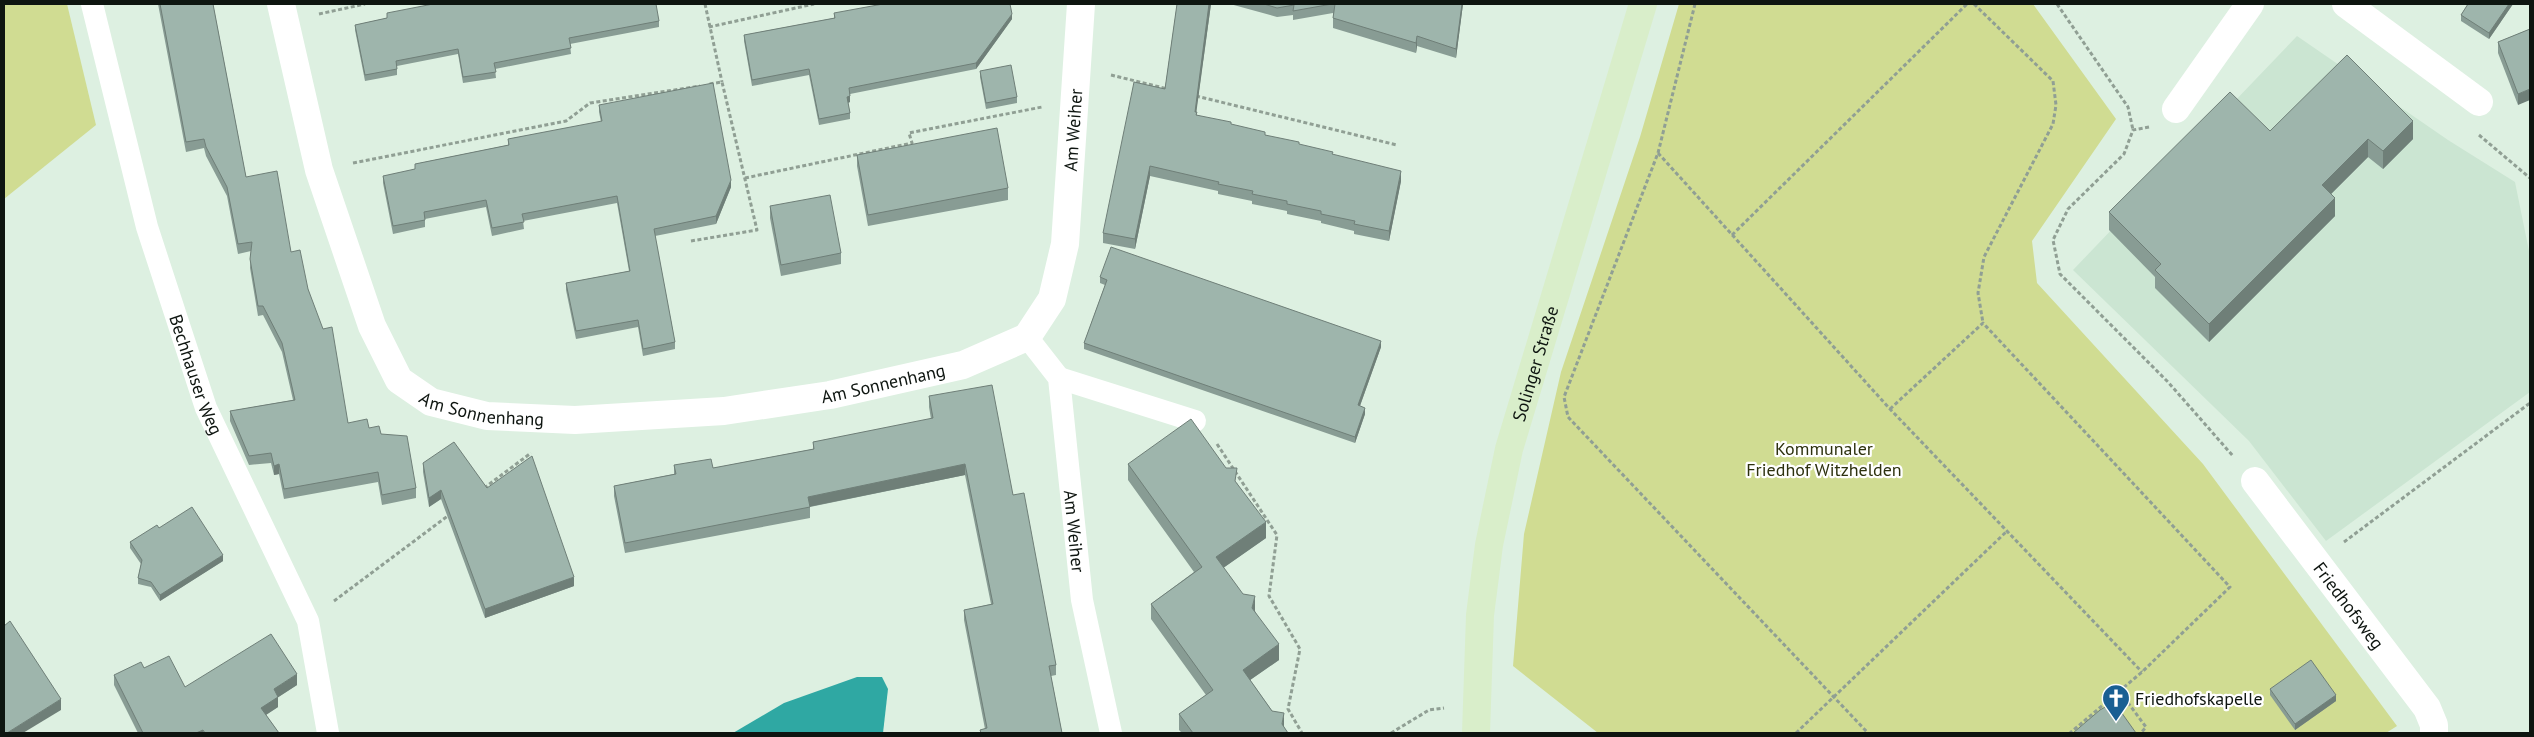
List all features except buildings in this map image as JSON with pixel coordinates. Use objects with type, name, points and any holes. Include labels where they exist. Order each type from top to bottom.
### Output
[{"type":"main road","name":"Solinger Straße","points":[[1476,733],[1482,605],[1489,545],[1509,449],[1643,4]]},
{"type":"street","name":"Am Weiher","points":[[1027,337],[1052,298],[1065,244],[1081,4]]},
{"type":"street","points":[[2176,109],[2250,4]]},
{"type":"street","points":[[2346,4],[2479,102]]},
{"type":"street","name":"Am Sonnenhang","points":[[283,12],[319,170],[372,326],[399,380],[431,402],[487,416],[575,420],[724,411],[830,395],[962,365],[1027,337]]},
{"type":"street","name":"Friedhofsweg","points":[[2255,481],[2427,708],[2434,725],[2434,733]]},
{"type":"lane","name":"Bechhauser Weg","points":[[92,4],[147,227],[206,408],[308,621],[328,733]]},
{"type":"lane","points":[[1027,337],[1059,378],[1195,422]]},
{"type":"lane","name":"Am Weiher","points":[[1059,378],[1082,600],[1111,733]]},
{"type":"path","points":[[283,12],[365,4]]},
{"type":"path","points":[[691,240],[757,230],[705,4]]},
{"type":"path","points":[[709,27],[814,4]]},
{"type":"path","points":[[1694,4],[1658,153],[1564,397],[1568,417],[1868,733]]},
{"type":"path","points":[[1732,235],[1967,4]]},
{"type":"path","points":[[1974,4],[2053,81],[2056,105],[2053,124],[1984,256],[1978,293],[1983,323],[2230,587],[2142,672],[2070,733]]},
{"type":"path","points":[[2057,4],[2128,107],[2133,130]]},
{"type":"path","points":[[1077,66],[1174,90]]},
{"type":"path","points":[[319,170],[566,121],[590,103],[722,82]]},
{"type":"path","points":[[681,95],[683,89]]},
{"type":"path","points":[[1194,95],[1397,145]]},
{"type":"path","points":[[745,178],[912,143],[909,133],[1074,101]]},
{"type":"path","points":[[2479,102],[2479,137],[2530,178]]},
{"type":"path","points":[[1658,153],[1890,409],[2142,672]]},
{"type":"path","points":[[2124,154],[2068,210],[2054,240],[2060,274],[2168,382],[2255,481]]},
{"type":"path","points":[[1890,409],[1983,323]]},
{"type":"path","points":[[2316,563],[2530,403]]},
{"type":"path","points":[[480,491],[575,420]]},
{"type":"path","points":[[1195,422],[1221,448],[1277,535],[1269,596],[1300,649],[1288,709],[1302,733]]},
{"type":"path","points":[[308,621],[457,509]]},
{"type":"path","points":[[1796,733],[1835,698],[2006,532]]},
{"type":"path","points":[[2120,692],[2146,727],[2142,733]]},
{"type":"path","points":[[1391,733],[1429,710]]},
{"type":"shaded area","points":[[2297,36],[2448,140],[2515,182],[2530,256],[2530,392],[2326,541],[2249,441],[2073,270]]},
{"type":"green space","points":[[4,4],[67,4],[96,125],[4,199]]},
{"type":"green space","name":"Kommunaler Friedhof Witzhelden","points":[[1679,4],[2033,4],[2116,119],[2032,241],[2037,283],[2203,464],[2397,726],[2386,733],[1598,733],[1513,666],[1524,534],[1561,372],[1640,137]]},
{"type":"water","points":[[857,677],[882,677],[888,689],[883,733],[733,733],[784,703]]},
{"type":"place","name":"Friedhofskapelle","points":[[2116,722]]}]
